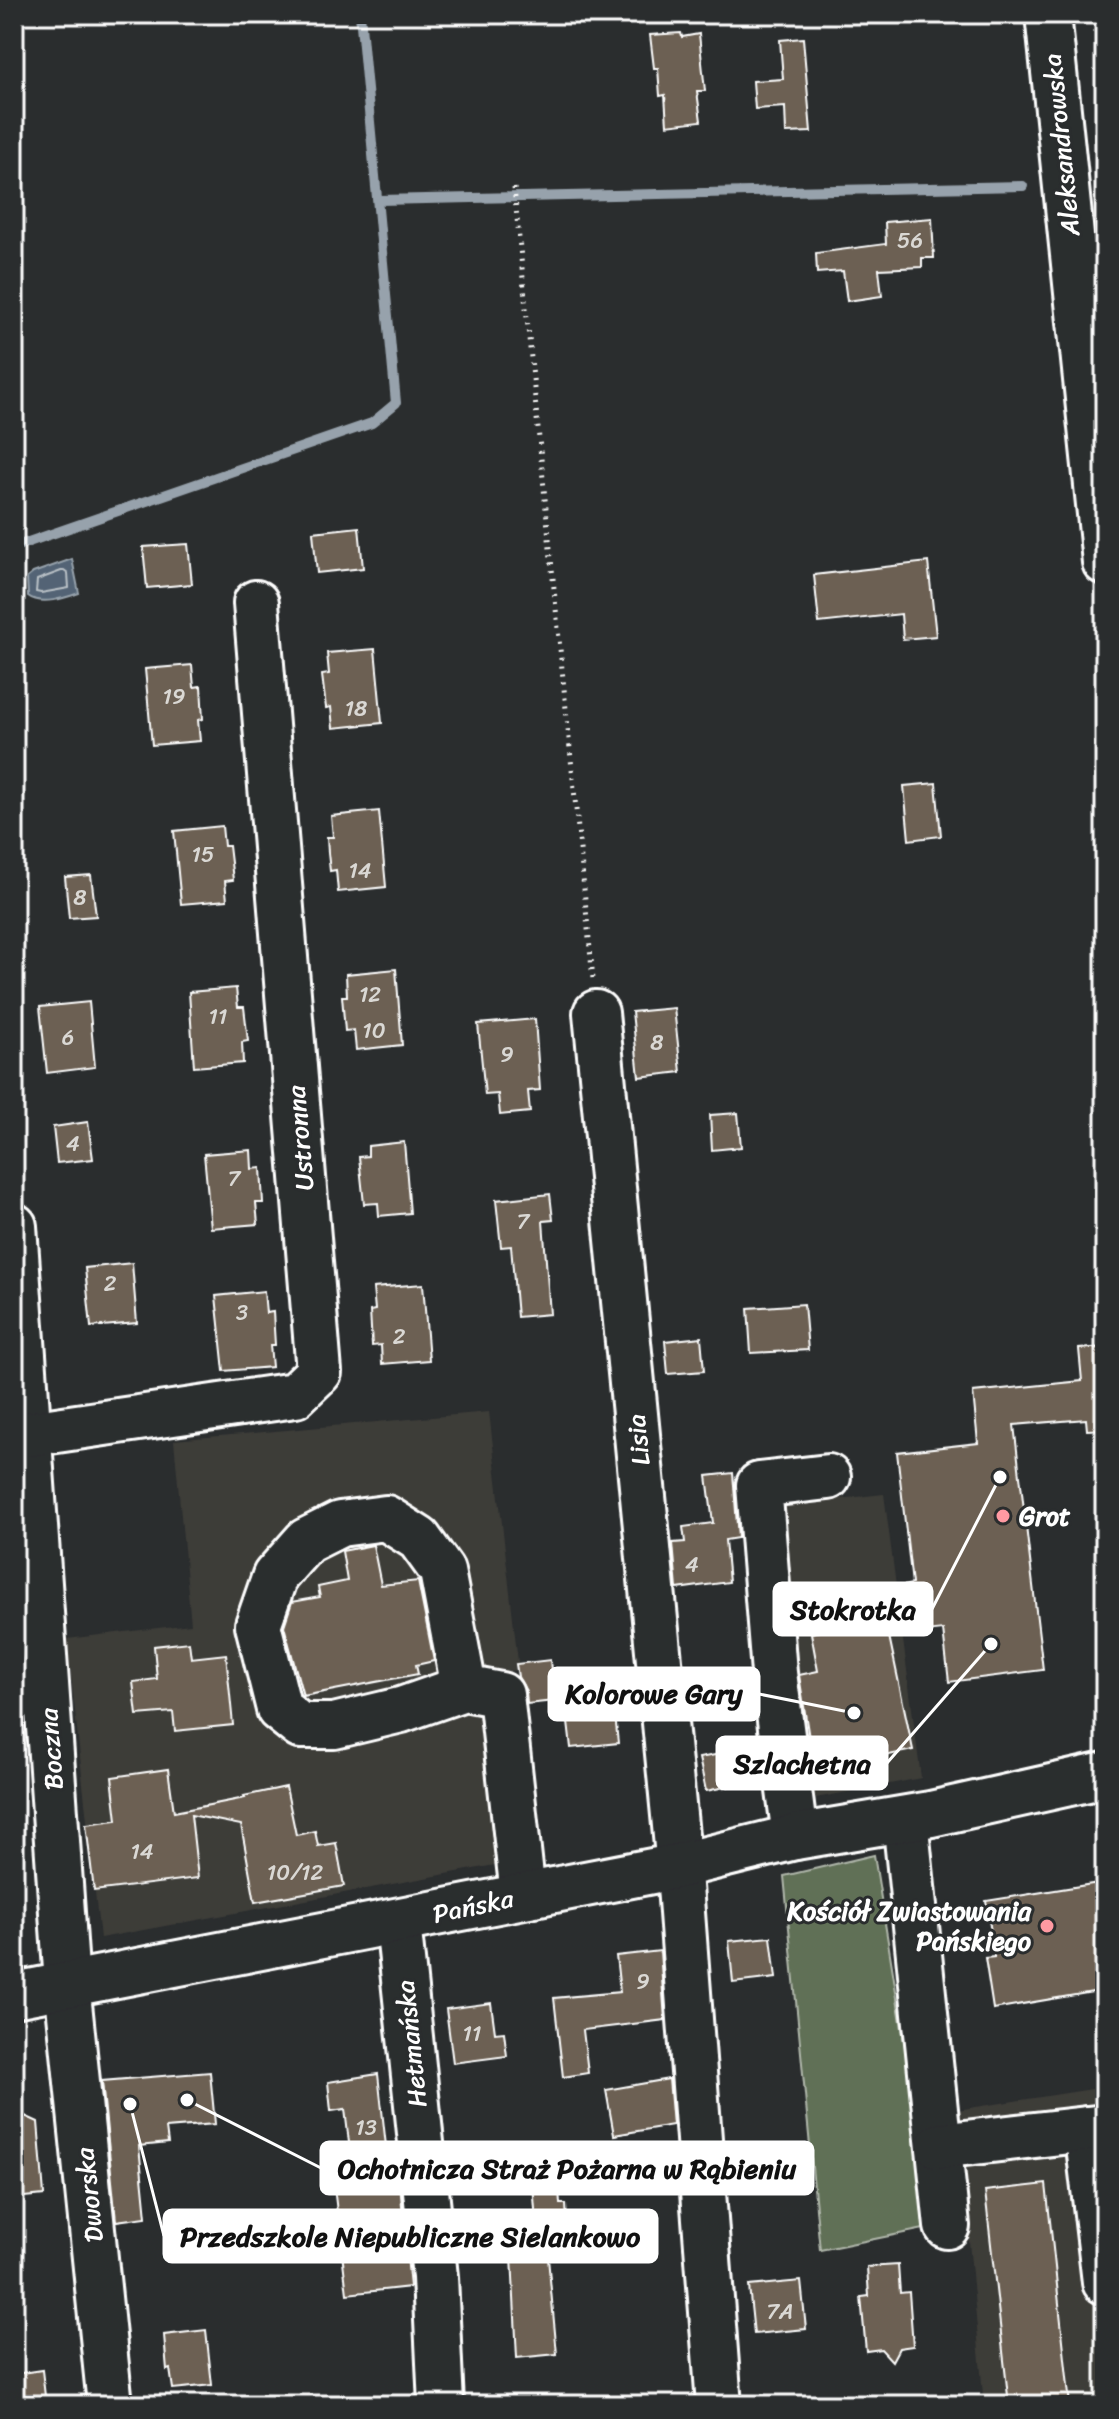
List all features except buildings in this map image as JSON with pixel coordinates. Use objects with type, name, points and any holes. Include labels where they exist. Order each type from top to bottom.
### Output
[{"type":"street","name":"Aleksandrowska","points":[[1048,14],[1105,562]]},
{"type":"street","name":"Ustronna","points":[[29,1434],[295,1395],[319,1372],[256,603]]},
{"type":"street","name":"Lisia","points":[[596,1013],[678,1866],[719,2405]]},
{"type":"street","name":"Boczna","points":[[14,1226],[67,1984]]},
{"type":"street","points":[[795,1837],[774,1673],[759,1485],[828,1477]]},
{"type":"street","points":[[464,1688],[442,1571],[419,1539],[386,1518],[340,1524],[306,1541],[275,1576],[258,1625],[279,1709],[300,1726],[334,1726],[401,1710],[464,1688],[501,1695],[523,1895]]},
{"type":"street","name":"Pańska","points":[[14,1995],[678,1866],[795,1837],[918,1817],[1105,1775]]},
{"type":"street","name":"Pańska","points":[[918,1817],[1105,1803]]},
{"type":"street","points":[[918,1817],[947,2226]]},
{"type":"street","name":"Hetmańska","points":[[398,1922],[435,2277],[441,2405]]},
{"type":"street","name":"Dworska","points":[[67,1984],[110,2405]]},
{"type":"street","points":[[939,2146],[1096,2128],[1105,2282]]},
{"type":"path","points":[[514,188],[596,1013]]},
{"type":"shaded area","points":[[489,1412],[519,1670],[471,1675],[488,1712],[506,1845],[495,1865],[100,1938],[67,1639],[191,1624],[174,1440]]},
{"type":"shaded area","points":[[884,1494],[921,1778],[805,1800],[776,1506]]},
{"type":"shaded area","points":[[1105,2087],[1105,2405],[984,2405],[957,2110]]},
{"type":"green space","points":[[874,1855],[934,2227],[820,2250],[784,1876]]},
{"type":"water","points":[[72,559],[79,593],[46,601],[28,596],[27,578]]},
{"type":"waterway","points":[[14,547],[372,423],[396,403],[360,14]]},
{"type":"waterway","points":[[379,200],[1023,186]]},
{"type":"place","name":"Stokrotka","points":[[1000,1477]]},
{"type":"place","name":"Grot","points":[[1003,1516]]},
{"type":"place","name":"Szlachetna","points":[[991,1644]]},
{"type":"place","name":"Kolorowe Gary","points":[[854,1713]]},
{"type":"place","name":"Kościół Zwiastowania Pańskiego","points":[[1047,1926]]},
{"type":"place","name":"Ochotnicza Straż Pożarna w Rąbieniu","points":[[187,2100]]},
{"type":"place","name":"Przedszkole Niepubliczne Sielankowo","points":[[130,2104]]}]
